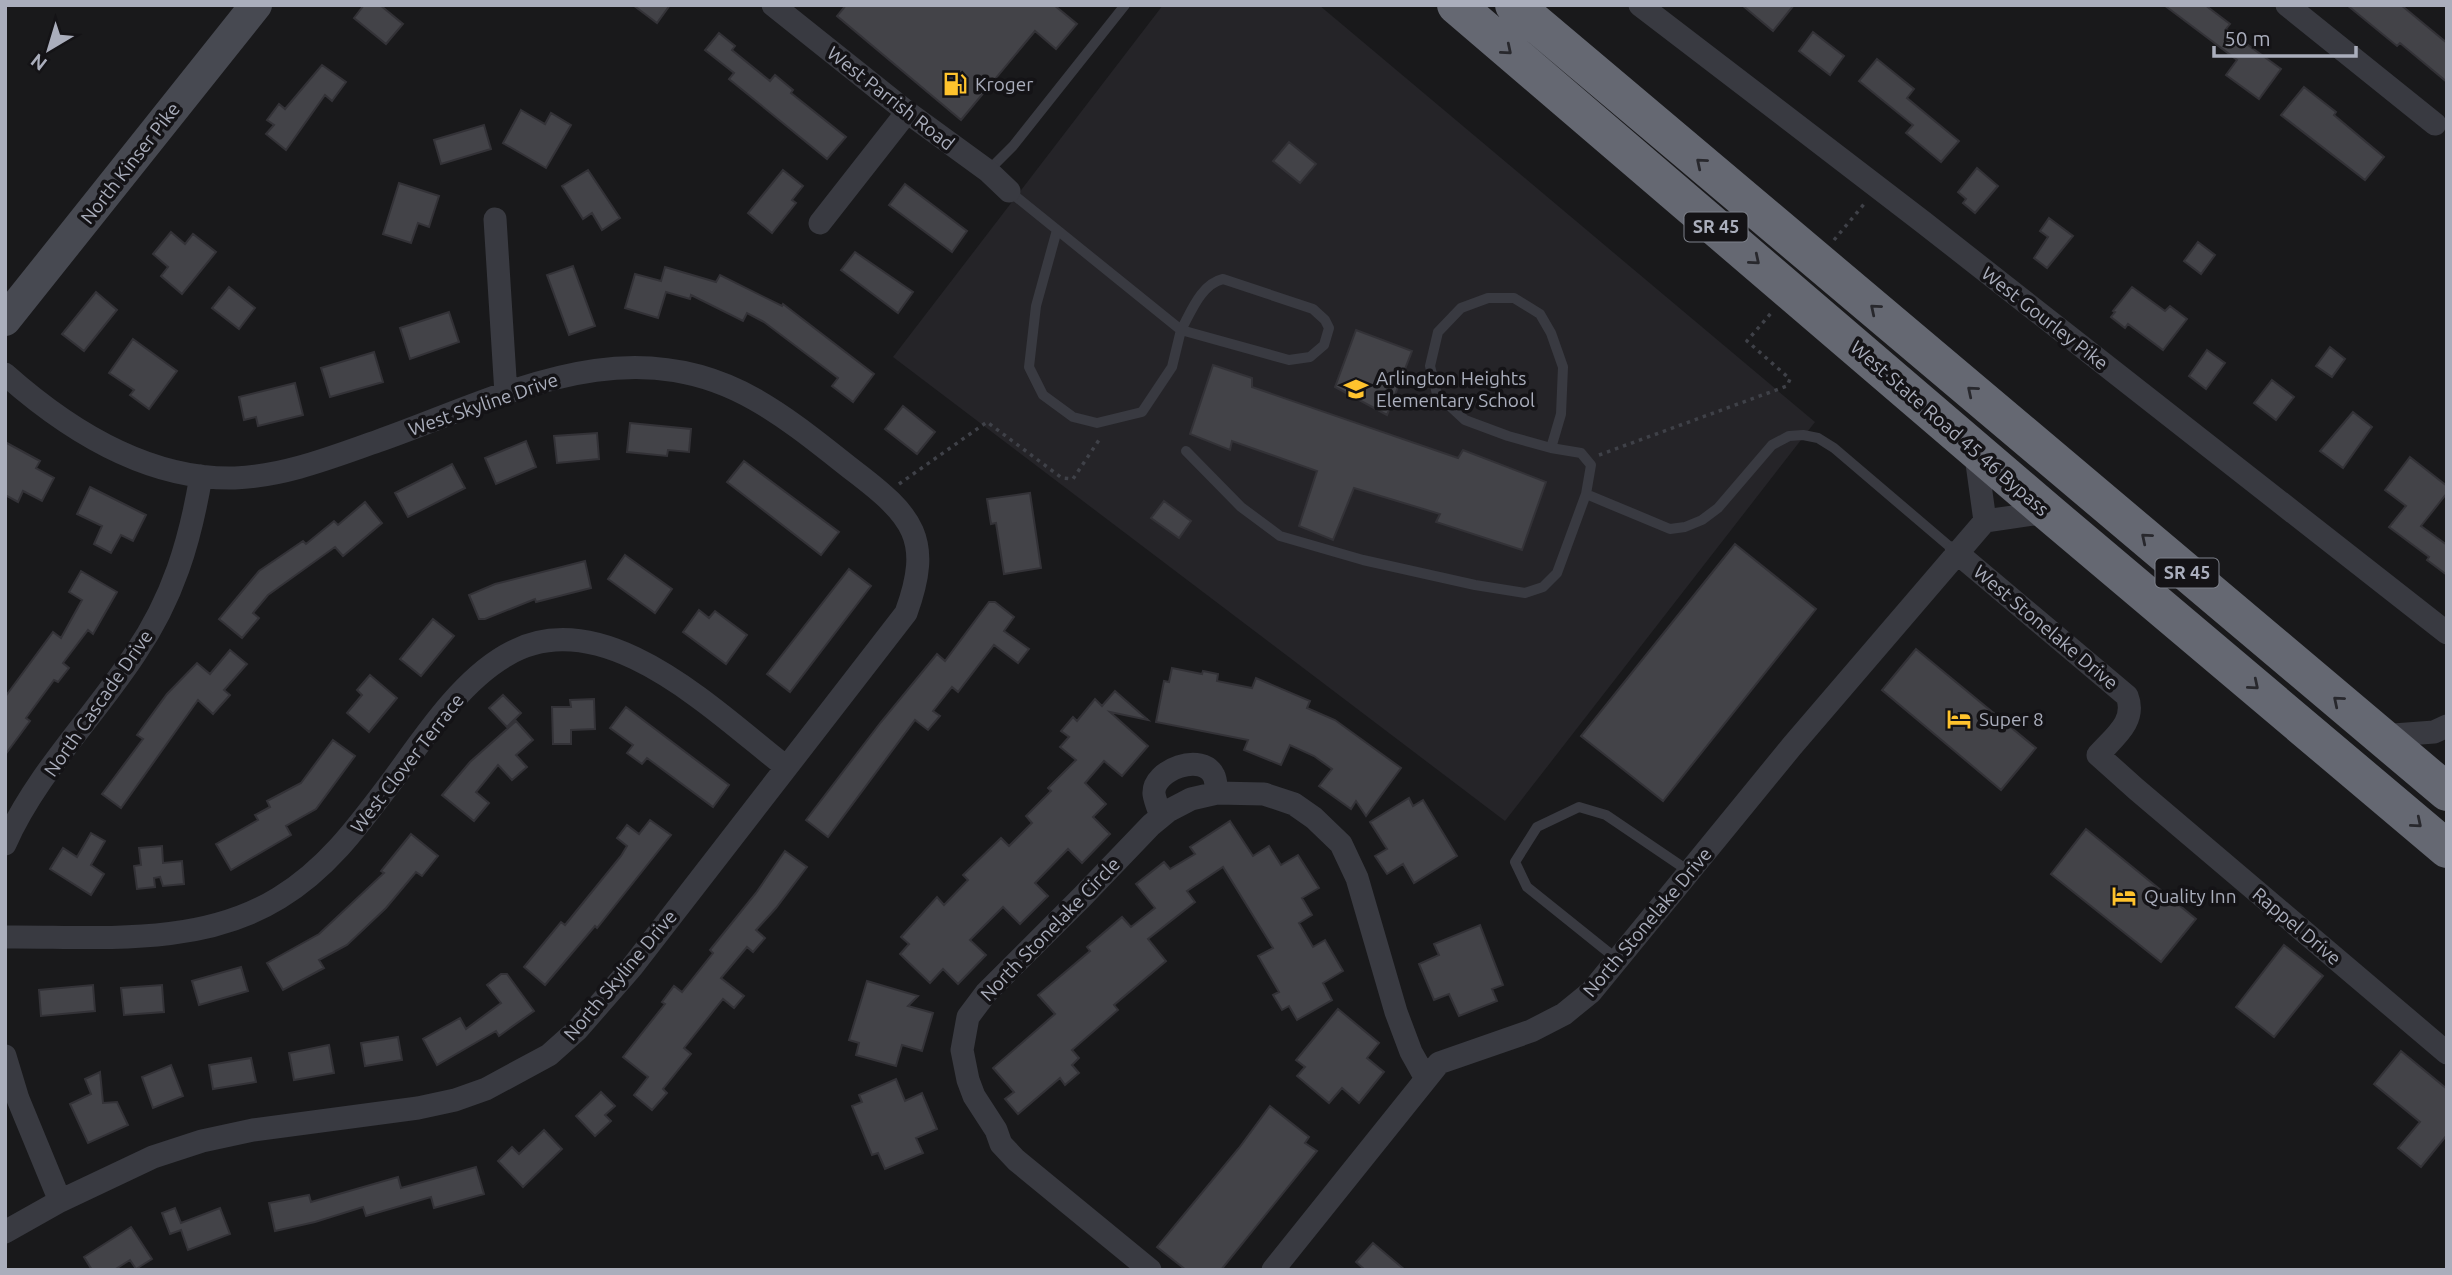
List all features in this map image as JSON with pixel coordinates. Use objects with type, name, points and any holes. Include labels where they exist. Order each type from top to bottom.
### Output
[{"type":"highway","name":"West State Road 45 46 Bypass","points":[[1456,5],[2447,849]]},
{"type":"highway","name":"SR 45","points":[[1514,5],[2447,792]]},
{"type":"highway","points":[[1548,84],[1574,82],[1619,93]]},
{"type":"highway","points":[[2202,641],[2241,651],[2273,646]]},
{"type":"street","name":"North Kinser Pike","points":[[5,320],[256,5]]},
{"type":"street","name":"West Parrish Road","points":[[774,5],[907,112],[988,171],[1009,191]]},
{"type":"street","name":"West Gourley Pike","points":[[1640,5],[1923,222],[2447,634]]},
{"type":"street","points":[[2287,5],[2435,124]]},
{"type":"street","points":[[820,223],[907,112]]},
{"type":"street","points":[[495,219],[506,394]]},
{"type":"street","name":"West Skyline Drive","points":[[5,374],[30,396],[100,442],[155,466],[234,478],[296,468],[552,378],[601,368],[646,367],[686,372],[732,388],[755,400],[791,423],[884,495],[908,522],[914,534],[919,558]]},
{"type":"street","points":[[1975,449],[1985,521],[2049,512]]},
{"type":"street","name":"North Cascade Drive","points":[[5,844],[34,793],[136,653],[166,600],[193,525],[201,475]]},
{"type":"street","name":"North Stonelake Drive","points":[[1273,1270],[1425,1077],[1439,1063],[1531,1031],[1564,1014],[1591,992],[1791,746],[1985,521]]},
{"type":"street","name":"West Stonelake Drive","points":[[1956,552],[2127,695],[2131,706]]},
{"type":"street","name":"North Skyline Drive","points":[[5,1232],[122,1170],[202,1141],[253,1130],[418,1108],[455,1100],[486,1089],[549,1055],[595,1011],[906,613],[916,585],[919,558]]},
{"type":"street","name":"West Clover Terrace","points":[[5,937],[167,935],[225,923],[278,899],[339,849],[466,688],[506,654],[550,640],[599,644],[621,650],[643,661],[684,688],[786,767]]},
{"type":"street","name":"Rappel Drive","points":[[2131,706],[2125,724],[2098,755],[2447,1053]]},
{"type":"street","points":[[2380,736],[2434,732],[2447,726]]},
{"type":"street","points":[[1161,816],[1153,793],[1158,780],[1166,773],[1192,763],[1206,767],[1214,775],[1217,793]]},
{"type":"street","name":"North Stonelake Circle","points":[[1150,1270],[1016,1160],[1001,1144],[996,1130],[974,1096],[962,1050],[968,1017],[986,993],[1161,816],[1191,799],[1217,793],[1264,794],[1294,804],[1314,818],[1341,844],[1357,878],[1406,1038],[1425,1077]]},
{"type":"street","points":[[5,1056],[18,1099],[60,1201]]},
{"type":"lane","points":[[988,171],[1013,146],[1125,5]]},
{"type":"lane","points":[[1009,191],[1181,330],[1289,360],[1310,357],[1324,345],[1329,330],[1325,320],[1313,309],[1223,279],[1214,281],[1205,289],[1181,330],[1172,366],[1142,412],[1097,423],[1073,416],[1043,395],[1029,367],[1036,306],[1057,230]]},
{"type":"lane","points":[[1186,451],[1241,507],[1280,536],[1363,560],[1475,585],[1525,593],[1543,587],[1556,573],[1586,494],[1591,465],[1581,453],[1551,448],[1508,436],[1465,420],[1437,394],[1430,366],[1438,332],[1461,309],[1488,298],[1514,298],[1540,314],[1551,334],[1563,367],[1561,414],[1551,448]]},
{"type":"lane","points":[[1586,494],[1670,530],[1685,527],[1702,520],[1718,508],[1772,445],[1789,436],[1803,435],[1818,438],[1834,449],[1956,552]]},
{"type":"lane","points":[[1618,960],[1527,887],[1515,862],[1537,827],[1578,807],[1606,815],[1690,872]]},
{"type":"path","points":[[1587,460],[1787,386],[1790,379],[1747,341]]},
{"type":"path","points":[[884,495],[987,422],[1062,478],[1073,480],[1099,440]]},
{"type":"shaded area","name":"Arlington Heights Elementary School","points":[[1163,5],[1319,5],[1815,422],[1505,821],[893,357]]},
{"type":"building","points":[[364,5],[380,5],[403,24],[386,44],[354,18]]},
{"type":"building","points":[[633,5],[670,5],[657,23]]},
{"type":"building","name":"Kroger","points":[[846,5],[1054,5],[1077,24],[1056,49],[1035,31],[961,120],[837,16]]},
{"type":"building","points":[[1742,5],[1794,5],[1773,31]]},
{"type":"building","points":[[2164,5],[2205,5],[2230,24],[2226,29],[2281,69],[2259,99],[2226,75],[2237,60]]},
{"type":"building","points":[[2347,5],[2401,5],[2447,43],[2447,82],[2400,43],[2397,46]]},
{"type":"building","points":[[1813,32],[1844,56],[1830,75],[1799,51]]},
{"type":"building","points":[[719,33],[735,46],[732,50],[770,81],[775,75],[793,90],[791,93],[846,137],[827,159],[729,79],[734,73],[705,50]]},
{"type":"building","points":[[1877,59],[1914,89],[1907,98],[1959,141],[1941,162],[1906,133],[1913,125],[1859,81]]},
{"type":"building","points":[[322,65],[346,82],[332,101],[325,95],[286,150],[266,134],[274,125],[267,120],[279,104],[285,109]]},
{"type":"building","points":[[2304,87],[2336,112],[2334,115],[2384,157],[2365,180],[2281,115]]},
{"type":"building","points":[[521,110],[545,124],[551,113],[571,125],[546,168],[503,143]]},
{"type":"building","points":[[484,125],[491,149],[441,164],[434,140]]},
{"type":"building","points":[[1289,142],[1316,164],[1300,183],[1273,161]]},
{"type":"building","points":[[1977,168],[1998,186],[1975,213],[1963,203],[1966,199],[1958,192]]},
{"type":"building","points":[[588,170],[620,218],[602,230],[592,213],[583,219],[562,186]]},
{"type":"building","points":[[783,170],[803,186],[792,200],[796,203],[772,233],[748,213]]},
{"type":"building","points":[[399,183],[439,196],[429,227],[418,223],[411,243],[383,234]]},
{"type":"building","points":[[905,184],[967,231],[952,252],[889,205]]},
{"type":"building","points":[[2049,218],[2073,236],[2047,268],[2034,258],[2048,237],[2040,231]]},
{"type":"building","points":[[171,232],[185,244],[193,234],[216,252],[182,294],[161,276],[168,267],[153,254]]},
{"type":"building","points":[[2198,242],[2215,255],[2201,274],[2184,261]]},
{"type":"building","points":[[855,252],[913,292],[898,313],[841,270]]},
{"type":"building","points":[[573,266],[595,326],[569,335],[547,275]]},
{"type":"building","points":[[665,267],[716,282],[720,275],[782,306],[783,304],[874,374],[853,402],[832,386],[838,378],[764,322],[747,313],[743,321],[691,295],[690,299],[666,292],[658,318],[625,308],[635,274],[661,281]]},
{"type":"building","points":[[229,287],[255,308],[239,329],[212,308]]},
{"type":"building","points":[[2132,287],[2165,311],[2170,306],[2187,319],[2163,350],[2128,324],[2125,328],[2111,317]]},
{"type":"building","points":[[96,292],[117,310],[84,351],[62,334]]},
{"type":"building","points":[[449,312],[459,342],[410,359],[400,328]]},
{"type":"building","points":[[1356,330],[1412,351],[1387,415],[1335,387]]},
{"type":"building","points":[[133,339],[177,371],[149,409],[130,395],[134,390],[109,373]]},
{"type":"building","points":[[2330,347],[2345,359],[2332,377],[2316,366]]},
{"type":"building","points":[[2207,350],[2225,363],[2206,389],[2189,376]]},
{"type":"building","points":[[374,352],[383,382],[330,397],[321,368]]},
{"type":"building","points":[[1213,365],[1252,378],[1252,387],[1458,458],[1463,450],[1546,482],[1522,550],[1436,522],[1440,514],[1354,488],[1333,540],[1299,526],[1317,471],[1232,441],[1230,450],[1190,434]]},
{"type":"building","points":[[2272,380],[2294,397],[2276,420],[2254,403]]},
{"type":"building","points":[[295,383],[303,415],[258,426],[256,417],[244,420],[239,397]]},
{"type":"building","points":[[903,406],[935,432],[917,454],[885,429]]},
{"type":"building","points":[[2353,412],[2372,427],[2343,468],[2320,451]]},
{"type":"building","points":[[630,423],[691,429],[689,452],[668,450],[667,456],[627,452]]},
{"type":"building","points":[[597,433],[599,459],[557,463],[554,436]]},
{"type":"building","points":[[526,441],[536,467],[496,484],[485,458]]},
{"type":"building","points":[[5,442],[40,461],[36,468],[54,478],[42,501],[23,491],[18,502],[5,495]]},
{"type":"building","points":[[2410,457],[2447,486],[2447,493],[2421,526],[2447,545],[2447,575],[2427,560],[2429,557],[2389,527],[2406,506],[2385,490]]},
{"type":"building","points":[[744,461],[839,532],[821,555],[727,482]]},
{"type":"building","points":[[452,464],[465,488],[408,517],[395,493]]},
{"type":"building","points":[[90,487],[146,515],[133,541],[121,535],[111,553],[94,544],[102,526],[77,514]]},
{"type":"building","points":[[1030,493],[1041,568],[1004,574],[996,523],[991,524],[987,499]]},
{"type":"building","points":[[1164,501],[1191,521],[1179,538],[1151,518]]},
{"type":"building","points":[[365,502],[382,523],[343,556],[335,547],[268,595],[253,613],[259,618],[242,638],[219,619],[259,571],[303,541],[306,544],[334,521],[338,525]]},
{"type":"building","points":[[1735,544],[1816,609],[1663,801],[1581,736]]},
{"type":"building","points":[[625,555],[672,589],[655,613],[608,579]]},
{"type":"building","points":[[585,561],[591,588],[536,602],[535,599],[485,619],[479,619],[469,595],[495,584]]},
{"type":"building","points":[[849,569],[871,586],[790,692],[767,674]]},
{"type":"building","points":[[81,571],[117,592],[93,634],[88,630],[63,663],[69,668],[58,682],[54,680],[26,718],[30,721],[5,755],[5,697],[53,632],[61,638],[82,600],[69,592]]},
{"type":"building","points":[[989,602],[995,602],[1014,617],[1004,631],[1029,649],[1018,663],[994,645],[958,692],[952,687],[933,711],[940,716],[928,730],[915,720],[828,837],[806,820],[937,654],[945,661]]},
{"type":"building","points":[[699,610],[709,618],[715,611],[747,635],[726,664],[683,632]]},
{"type":"building","points":[[433,619],[454,636],[421,676],[400,659]]},
{"type":"building","name":"Super 8","points":[[1916,649],[2036,748],[2001,790],[1882,690]]},
{"type":"building","points":[[230,650],[247,664],[224,690],[230,695],[213,714],[198,700],[121,808],[102,794],[143,739],[137,735],[167,694],[197,663],[210,674]]},
{"type":"building","points":[[1172,668],[1218,674],[1217,681],[1252,688],[1256,678],[1310,701],[1307,708],[1335,720],[1401,768],[1366,816],[1356,801],[1351,809],[1319,786],[1332,769],[1314,756],[1290,745],[1281,765],[1244,750],[1248,740],[1156,722],[1164,681],[1169,682]]},
{"type":"building","points":[[370,675],[397,698],[369,732],[347,713],[362,695],[357,690]]},
{"type":"building","points":[[1115,691],[1148,720],[1110,712],[1148,746],[1122,776],[1104,761],[1085,783],[1106,804],[1093,817],[1110,834],[1082,863],[1068,849],[1035,883],[1048,896],[1020,924],[1003,907],[970,940],[986,955],[958,984],[943,969],[930,983],[900,954],[909,944],[901,937],[937,897],[944,905],[968,880],[963,875],[1001,838],[1009,846],[1032,823],[1026,816],[1051,791],[1048,788],[1076,760],[1060,747],[1069,737],[1061,731],[1073,717],[1077,721],[1095,699],[1102,706]]},
{"type":"building","points":[[503,695],[521,713],[507,727],[489,708]]},
{"type":"building","points":[[594,699],[595,729],[571,730],[571,744],[553,744],[552,707],[571,707],[570,700]]},
{"type":"building","points":[[626,707],[729,785],[713,807],[647,758],[642,764],[627,753],[633,745],[610,728]]},
{"type":"building","points":[[516,721],[533,740],[516,755],[527,767],[512,780],[498,765],[476,792],[489,803],[474,821],[442,795],[470,762]]},
{"type":"building","points":[[333,740],[355,756],[316,809],[286,826],[291,835],[231,870],[216,844],[258,820],[255,815],[270,807],[267,801],[301,783]]},
{"type":"building","points":[[1409,798],[1413,806],[1423,800],[1457,856],[1414,883],[1403,864],[1387,874],[1375,856],[1387,849],[1370,822]]},
{"type":"building","points":[[650,820],[671,835],[597,928],[595,926],[545,985],[524,967],[561,922],[565,925],[621,856],[627,846],[617,838],[627,825],[639,834]]},
{"type":"building","points":[[1230,821],[1253,856],[1269,846],[1281,865],[1298,855],[1319,888],[1302,898],[1312,915],[1299,923],[1313,947],[1325,940],[1343,971],[1323,983],[1332,1000],[1297,1020],[1289,1006],[1282,1010],[1273,995],[1279,992],[1258,956],[1273,948],[1223,867],[1187,891],[1195,902],[1148,939],[1166,961],[1114,1005],[1118,1010],[1072,1050],[1079,1058],[1072,1065],[1079,1073],[1065,1085],[1060,1078],[1018,1114],[1005,1099],[1014,1092],[993,1068],[1055,1014],[1038,995],[1090,951],[1087,947],[1122,917],[1131,927],[1155,908],[1136,884],[1164,862],[1170,869],[1195,854],[1190,847]]},
{"type":"building","name":"Quality Inn","points":[[2086,829],[2196,919],[2161,962],[2051,874]]},
{"type":"building","points":[[91,833],[105,841],[91,865],[104,874],[91,895],[50,869],[63,848],[77,857]]},
{"type":"building","points":[[411,834],[438,856],[422,876],[416,872],[386,908],[347,945],[319,960],[324,968],[283,990],[267,963],[319,934],[384,873],[381,871]]},
{"type":"building","points":[[162,846],[163,863],[182,861],[184,884],[163,886],[160,877],[154,878],[155,887],[137,889],[134,866],[141,865],[139,848]]},
{"type":"building","points":[[785,851],[807,867],[756,930],[765,938],[753,952],[747,947],[721,978],[744,996],[734,1008],[723,999],[684,1048],[691,1054],[663,1089],[667,1093],[652,1110],[634,1095],[648,1077],[623,1057],[665,1004],[662,1002],[674,986],[682,992],[713,953],[710,950],[756,893]]},
{"type":"building","points":[[1480,925],[1503,985],[1492,989],[1497,1001],[1459,1016],[1449,994],[1434,1000],[1419,964],[1439,955],[1434,944]]},
{"type":"building","points":[[2284,945],[2323,976],[2274,1037],[2236,1007]]},
{"type":"building","points":[[241,967],[248,991],[199,1005],[192,981]]},
{"type":"building","points":[[501,974],[507,974],[534,1011],[499,1036],[496,1031],[437,1065],[423,1039],[460,1018],[466,1029],[501,1003],[487,985]]},
{"type":"building","points":[[867,981],[918,996],[908,1006],[933,1013],[922,1051],[902,1045],[896,1066],[856,1055],[859,1043],[849,1040]]},
{"type":"building","points":[[93,985],[95,1011],[41,1016],[39,990]]},
{"type":"building","points":[[162,985],[164,1012],[124,1015],[121,988]]},
{"type":"building","points":[[1338,1009],[1379,1043],[1367,1058],[1384,1072],[1359,1103],[1342,1088],[1329,1103],[1297,1076],[1305,1067],[1296,1060]]},
{"type":"building","points":[[398,1037],[402,1060],[365,1066],[361,1043]]},
{"type":"building","points":[[329,1045],[334,1073],[294,1080],[289,1053]]},
{"type":"building","points":[[2401,1051],[2447,1089],[2447,1135],[2421,1167],[2398,1148],[2420,1122],[2374,1084]]},
{"type":"building","points":[[251,1058],[256,1082],[213,1089],[209,1065]]},
{"type":"building","points":[[171,1065],[183,1096],[153,1108],[142,1077]]},
{"type":"building","points":[[100,1072],[103,1103],[117,1102],[128,1125],[88,1143],[70,1104],[91,1094],[85,1079]]},
{"type":"building","points":[[896,1079],[905,1101],[922,1093],[937,1129],[916,1138],[923,1153],[885,1169],[878,1153],[872,1155],[852,1106],[862,1102],[859,1095]]},
{"type":"building","points":[[601,1092],[615,1106],[605,1115],[611,1121],[595,1136],[576,1116]]},
{"type":"building","points":[[1270,1106],[1309,1137],[1305,1143],[1317,1151],[1221,1270],[1186,1270],[1157,1247]]},
{"type":"building","points":[[544,1130],[562,1149],[523,1187],[498,1161],[512,1147],[519,1154]]},
{"type":"building","points":[[476,1167],[484,1194],[434,1208],[431,1197],[366,1216],[363,1207],[275,1231],[269,1203],[309,1195],[311,1202],[398,1177],[401,1188]]},
{"type":"building","points":[[175,1208],[181,1223],[220,1208],[230,1234],[188,1250],[181,1230],[170,1234],[162,1213]]},
{"type":"building","points":[[131,1227],[152,1259],[136,1269],[130,1260],[114,1270],[92,1270],[84,1257]]},
{"type":"building","points":[[1373,1243],[1405,1270],[1365,1270],[1356,1262]]},
{"type":"place","name":"Kroger","points":[[955,84]]},
{"type":"place","name":"Arlington Heights Elementary School","points":[[1356,389]]},
{"type":"place","name":"Super 8","points":[[1959,719]]},
{"type":"place","name":"Quality Inn","points":[[2124,896]]}]
